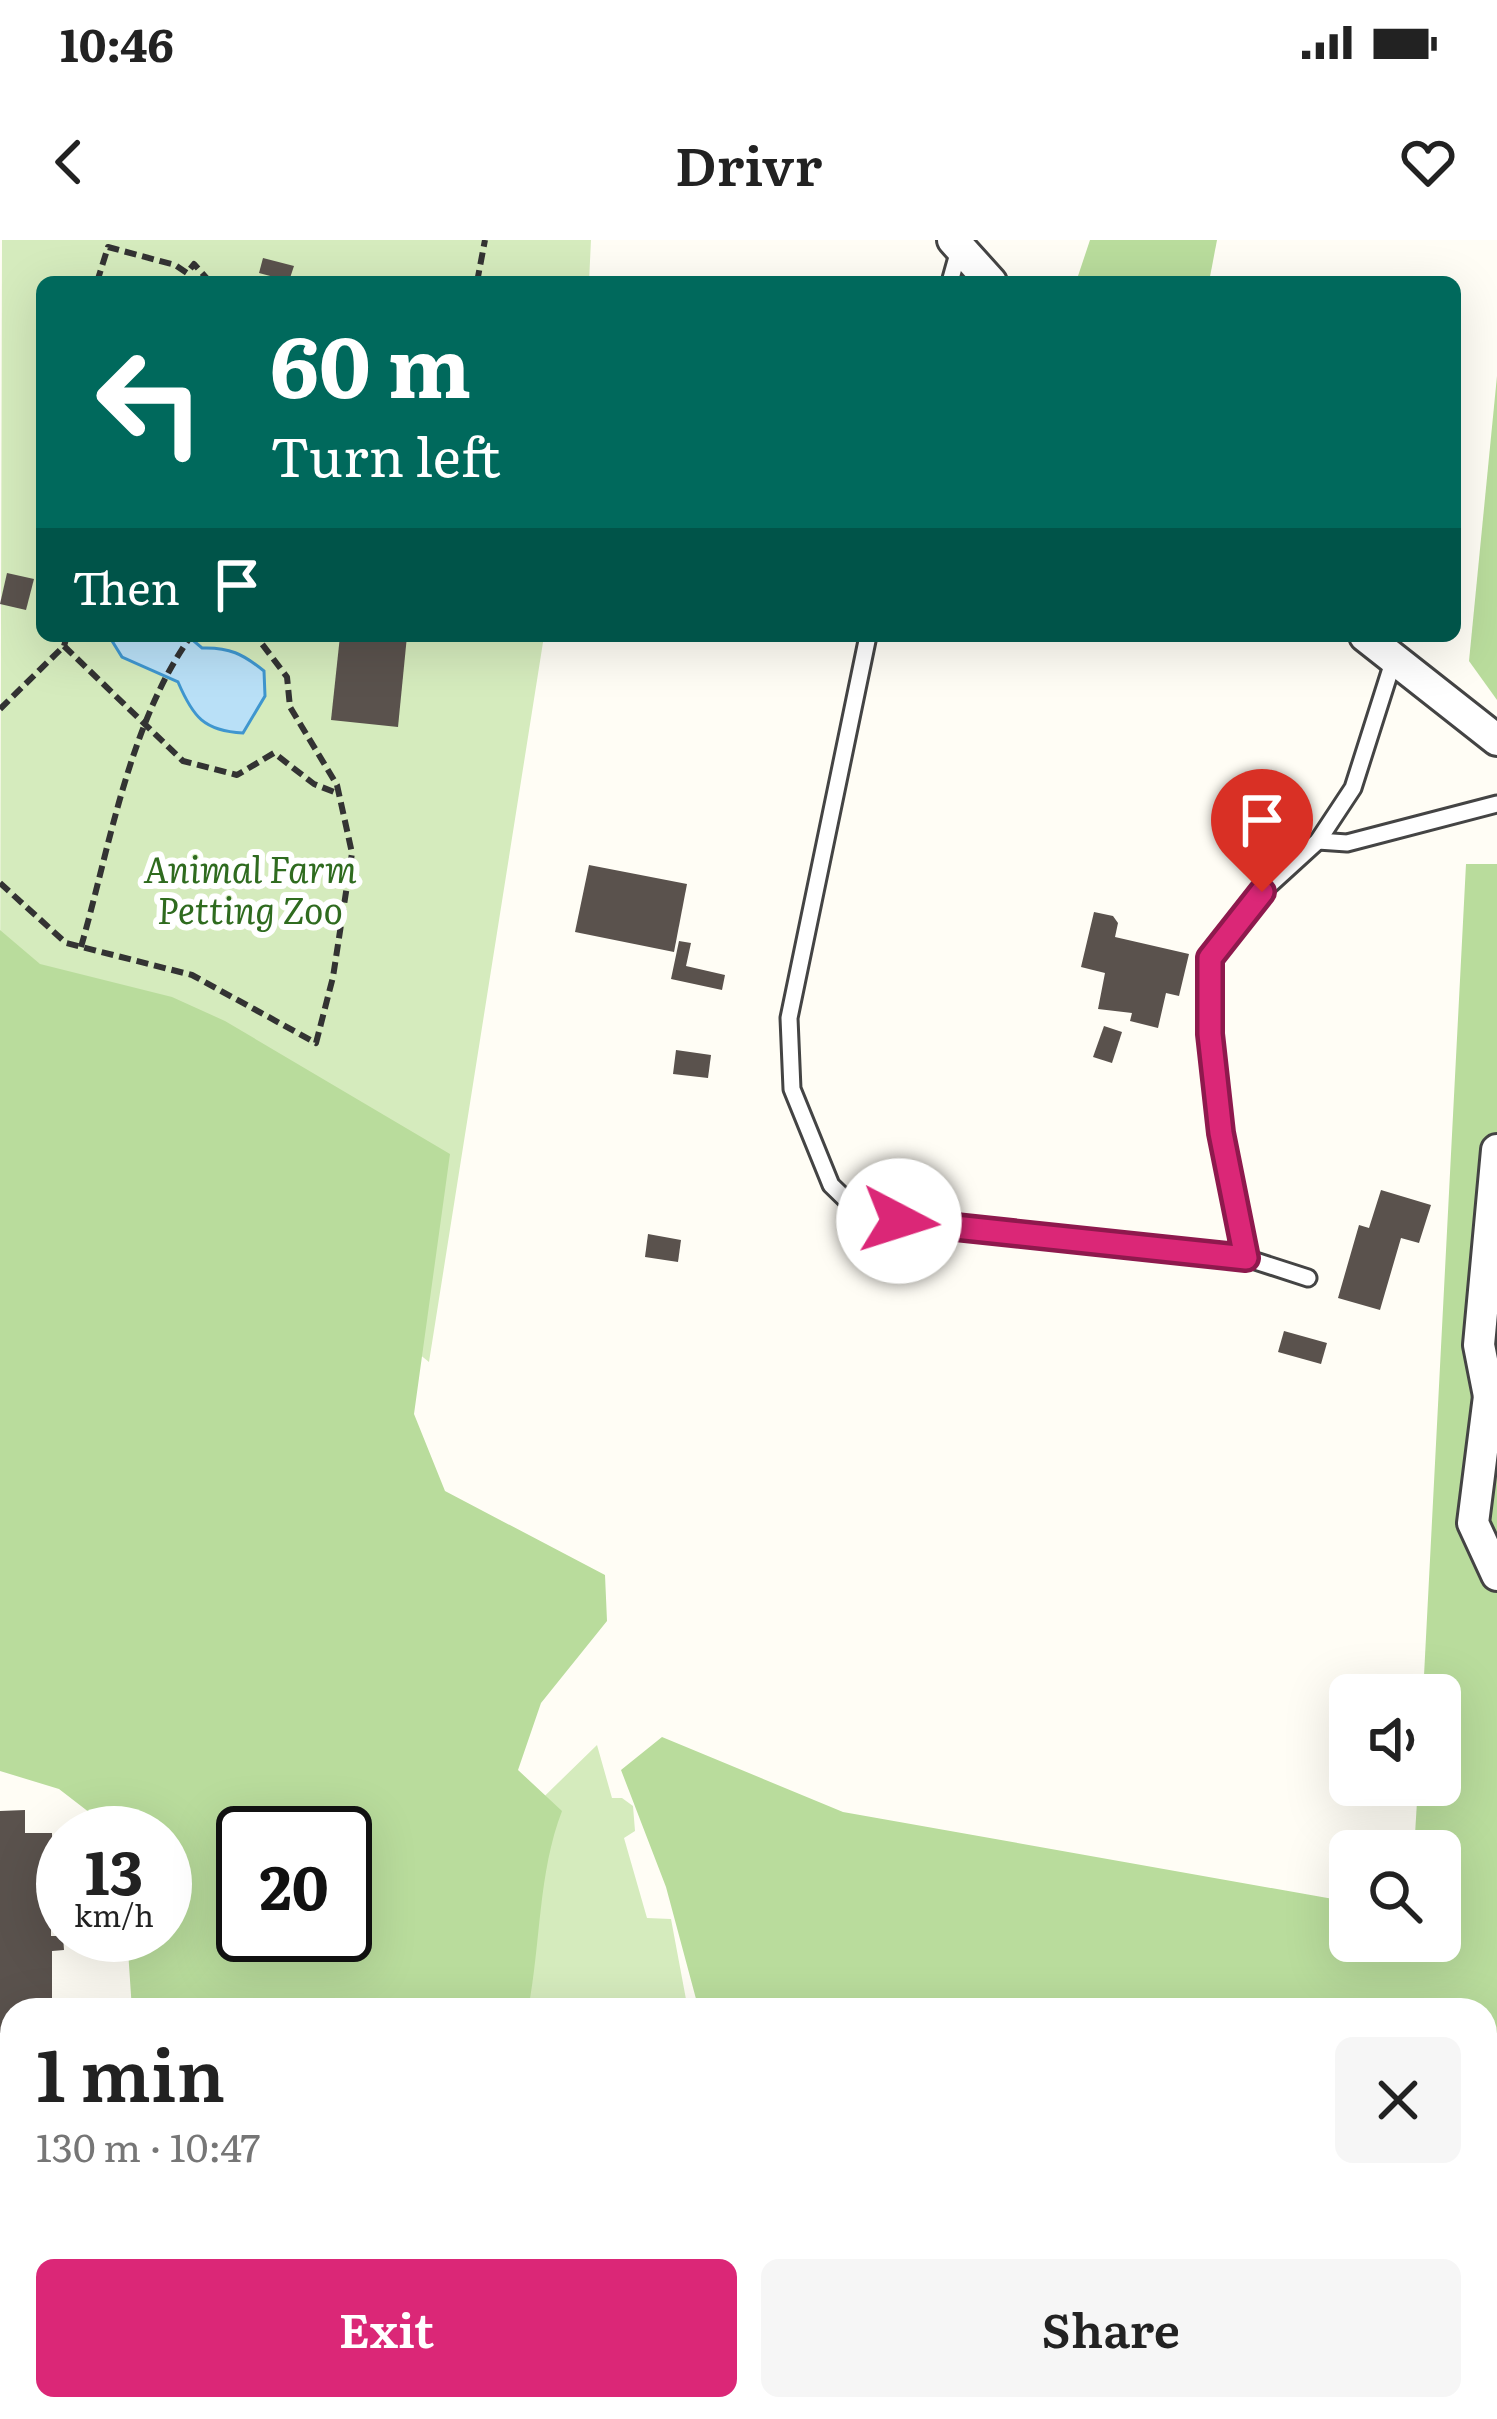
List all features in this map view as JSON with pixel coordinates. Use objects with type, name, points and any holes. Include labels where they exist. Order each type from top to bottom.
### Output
[{"type":"street","points":[[956,243],[986,276]]},
{"type":"street","points":[[1373,642],[1497,740]]},
{"type":"street","points":[[1497,1150],[1479,1345],[1493,1385],[1489,1464],[1473,1523],[1497,1575]]},
{"type":"lane","points":[[951,276],[956,243]]},
{"type":"lane","points":[[867,642],[789,1018],[792,1089],[831,1185],[865,1218],[1246,1258],[1307,1278]]},
{"type":"lane","points":[[1246,1258],[1219,1113],[1210,1034],[1210,958],[1262,892],[1318,841],[1353,788],[1394,658]]},
{"type":"lane","points":[[1318,841],[1347,843],[1497,804]]},
{"type":"path","points":[[478,276],[485,240]]},
{"type":"path","points":[[99,276],[108,247],[187,273],[194,264],[205,276]]},
{"type":"path","points":[[0,710],[65,642]]},
{"type":"path","points":[[81,947],[114,830],[118,798],[188,642]]},
{"type":"path","points":[[0,883],[66,943],[192,975],[316,1042],[333,976],[352,853],[339,794],[290,707],[287,677],[261,642]]},
{"type":"path","points":[[64,646],[183,761],[237,775],[274,753],[314,784],[339,794]]},
{"type":"green space","name":"Animal Farm Petting Zoo","points":[[2,240],[591,240],[589,276],[36,276],[36,642],[543,642],[429,1362],[0,1017]]},
{"type":"green space","points":[[1090,240],[1217,240],[1210,276],[1078,276]]},
{"type":"green space","points":[[1497,376],[1497,700],[1469,661]]},
{"type":"green space","points":[[1466,864],[1497,864],[1497,1998],[696,1998],[666,1887],[621,1770],[662,1737],[843,1812],[1329,1898],[1329,1962],[1461,1962],[1461,1830],[1415,1830],[1417,1806],[1461,1806],[1461,1674],[1424,1674]]},
{"type":"green space","points":[[0,930],[40,964],[172,997],[225,1021],[450,1154],[414,1414],[445,1491],[605,1575],[607,1621],[541,1703],[518,1770],[562,1811],[544,1884],[530,1998],[131,1998],[129,1962],[192,1962],[192,1806],[81,1806],[59,1789],[0,1771]]},
{"type":"green space","points":[[597,1745],[612,1798],[633,1806],[635,1831],[624,1838],[647,1918],[671,1919],[686,1998],[337,1998]]},
{"type":"water","points":[[113,642],[195,642],[202,648],[235,653],[264,671],[265,696],[243,733],[218,729],[195,713],[178,682],[122,657]]},
{"type":"building","points":[[263,258],[294,266],[291,276],[259,273]]},
{"type":"building","points":[[7,573],[34,579],[26,610],[0,604]]},
{"type":"building","points":[[339,642],[406,642],[398,727],[331,720]]},
{"type":"building","points":[[589,865],[687,884],[674,952],[575,932]]},
{"type":"building","points":[[1094,912],[1113,916],[1118,923],[1115,937],[1189,954],[1179,996],[1166,993],[1158,1028],[1130,1021],[1132,1013],[1098,1009],[1105,973],[1081,967]]},
{"type":"building","points":[[679,941],[691,943],[686,966],[725,975],[722,990],[671,979]]},
{"type":"building","points":[[1104,1026],[1122,1032],[1112,1063],[1093,1057]]},
{"type":"building","points":[[676,1050],[711,1055],[708,1078],[673,1074]]},
{"type":"building","points":[[1381,1190],[1431,1205],[1419,1243],[1401,1238],[1380,1310],[1338,1298],[1359,1225],[1369,1228]]},
{"type":"building","points":[[648,1234],[681,1240],[678,1262],[645,1257]]},
{"type":"building","points":[[1284,1331],[1327,1343],[1321,1364],[1278,1352]]},
{"type":"building","points":[[25,1810],[25,1833],[36,1833],[36,1962],[52,1962],[52,1998],[0,1998],[0,1811]]},
{"type":"route","points":[[899,1221],[1246,1258],[1221,1133],[1210,1034],[1210,958],[1262,892]]}]
